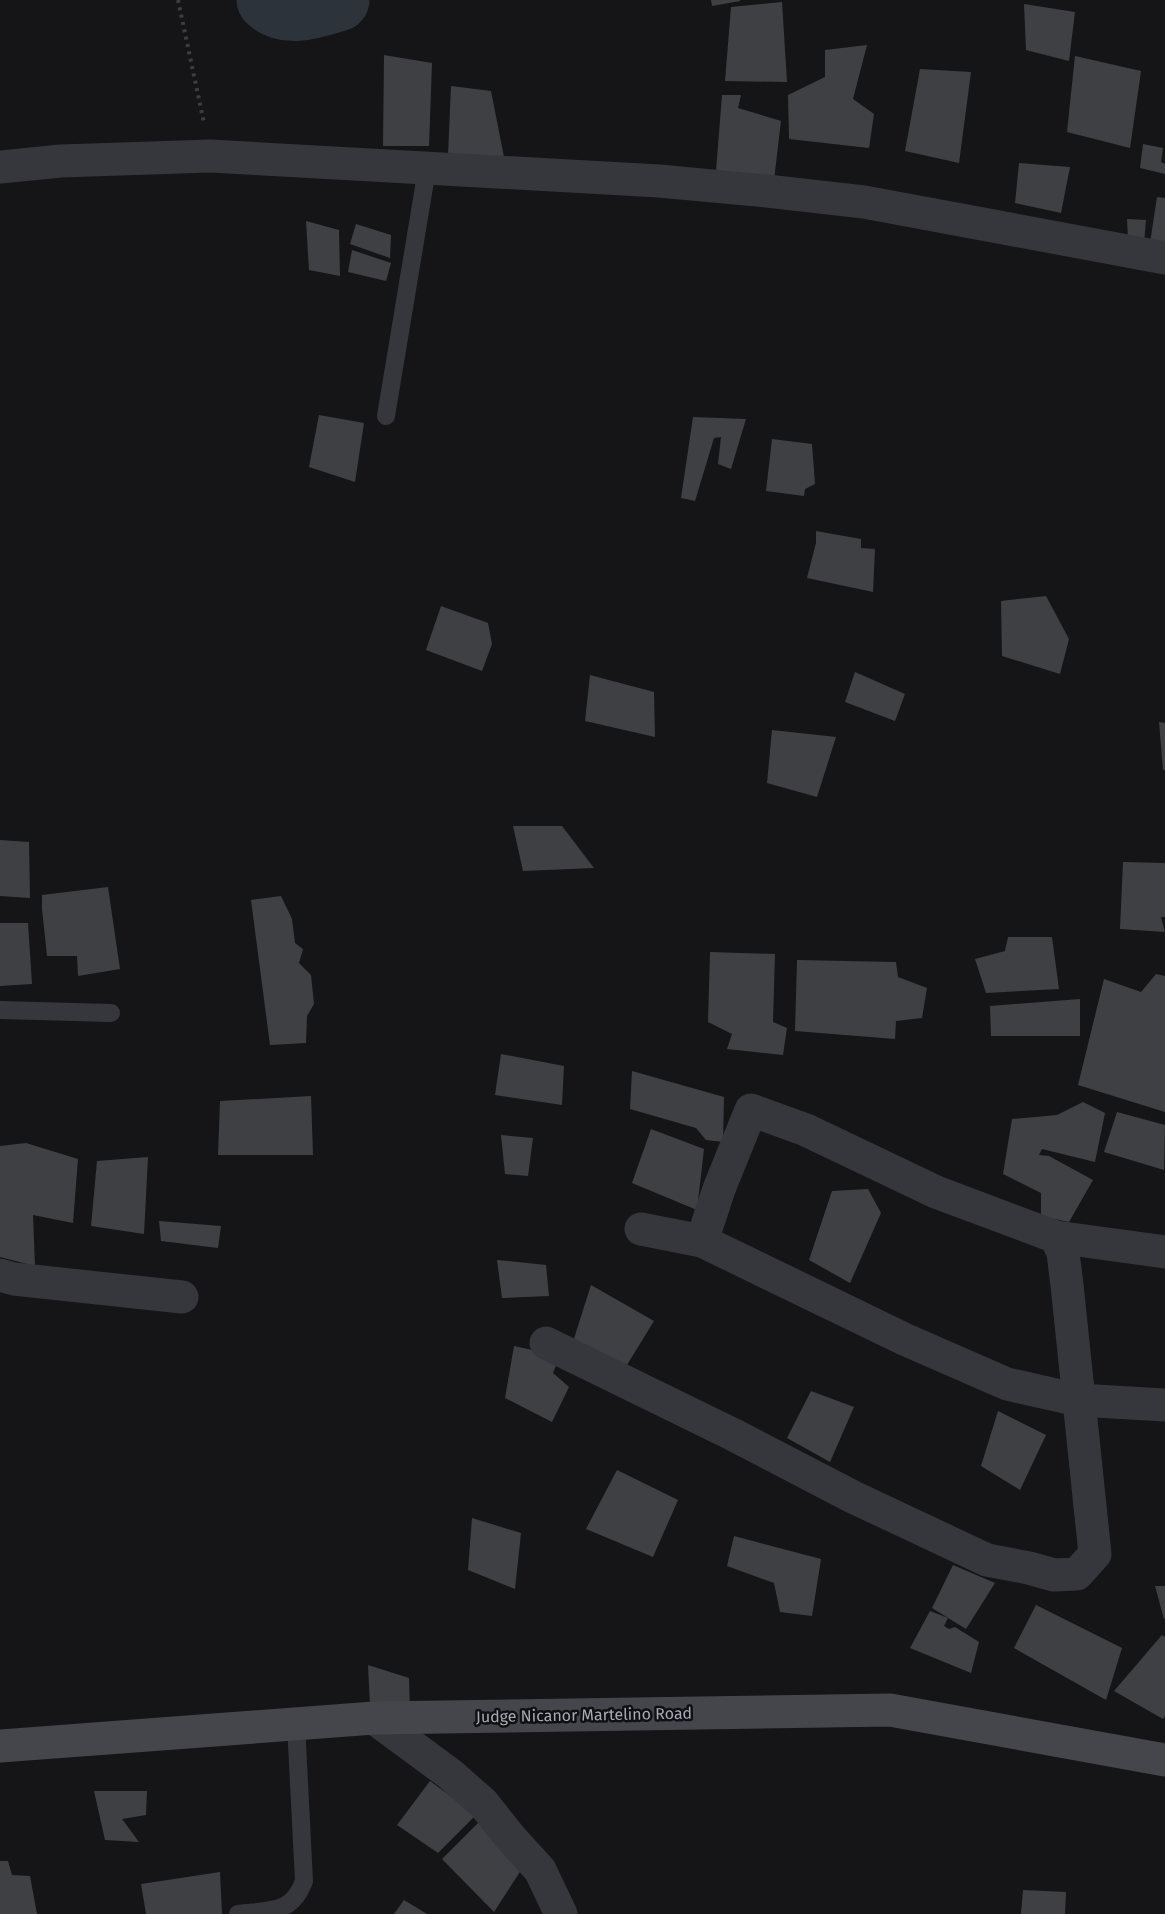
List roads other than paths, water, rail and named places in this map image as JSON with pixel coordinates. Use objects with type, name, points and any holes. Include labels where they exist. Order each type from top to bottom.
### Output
[{"type":"street","points":[[0,167],[61,161],[210,156],[659,182],[853,201],[1165,258]]},
{"type":"street","points":[[702,1240],[719,1189],[751,1110],[806,1130],[936,1192],[1056,1237],[1165,1252]]},
{"type":"street","points":[[641,1229],[702,1240],[904,1339],[1007,1384],[1078,1400],[1165,1405]]},
{"type":"street","points":[[546,1343],[734,1435],[853,1497],[987,1560],[1054,1575],[1077,1574],[1095,1554],[1063,1252],[1056,1237]]},
{"type":"street","points":[[0,1275],[15,1279],[182,1297]]},
{"type":"street","name":"Judge Nicanor Martelino Road","points":[[0,1746],[374,1718],[890,1710],[1165,1760]]},
{"type":"street","points":[[374,1718],[450,1774],[483,1803],[540,1870],[561,1914]]},
{"type":"lane","points":[[386,416],[427,169]]},
{"type":"lane","points":[[0,1010],[111,1013]]},
{"type":"lane","points":[[238,1914],[288,1908],[300,1893],[304,1881],[296,1724]]},
{"type":"waterway","points":[[268,0],[284,8],[293,9],[338,0]]}]
